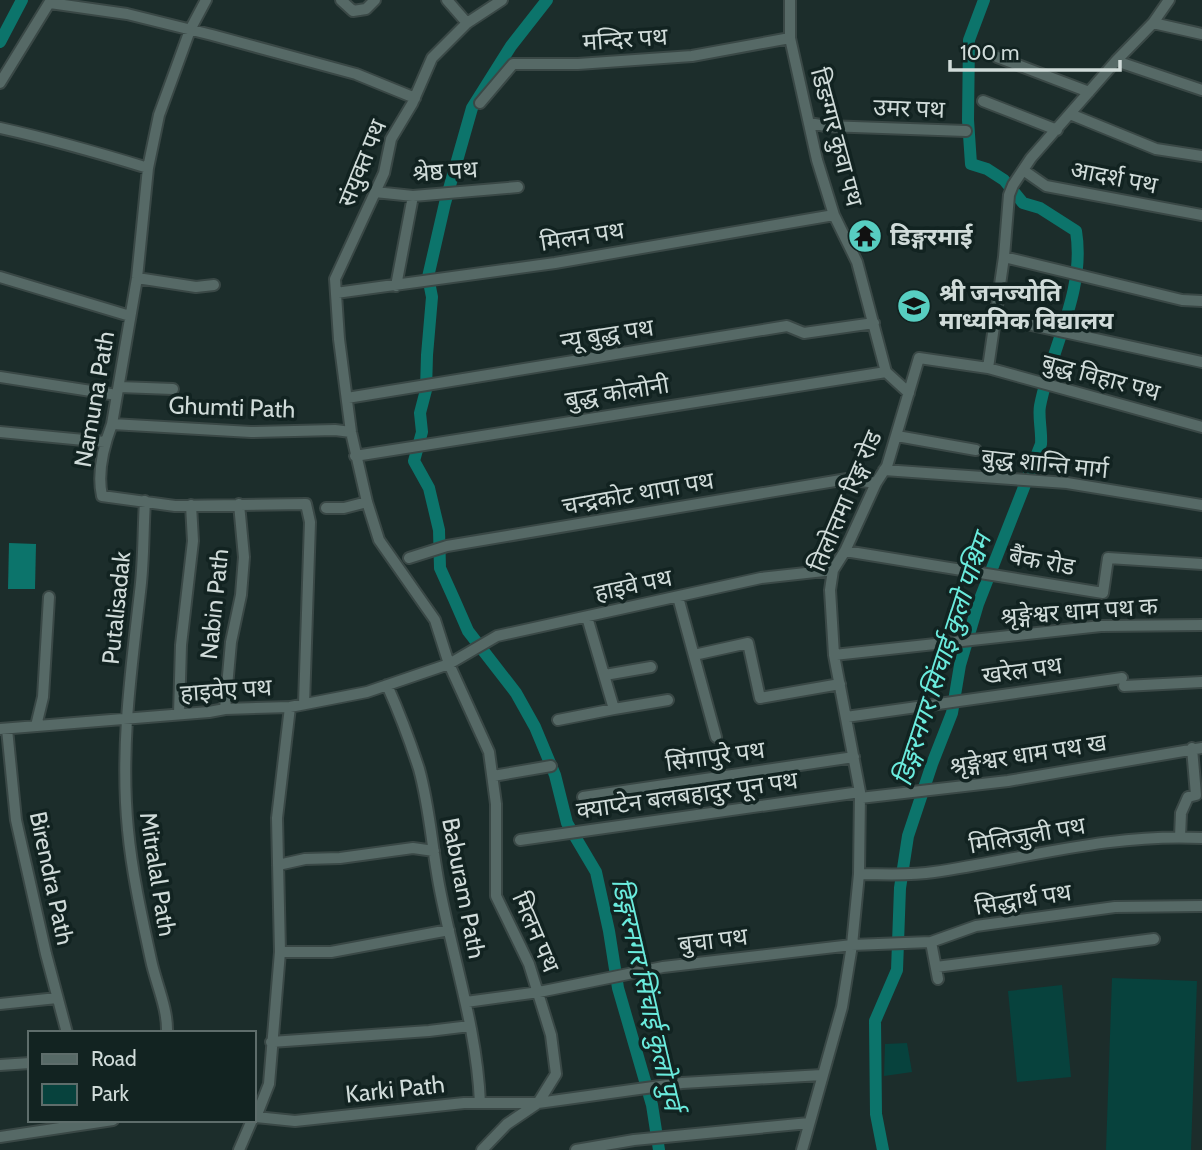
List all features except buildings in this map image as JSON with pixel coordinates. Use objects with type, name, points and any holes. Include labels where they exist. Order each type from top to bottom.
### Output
[{"type":"street","name":"Namuna Path","points":[[206,0],[190,30],[159,115],[148,168],[137,278],[112,424],[105,442],[100,487],[102,496],[175,506],[306,504],[310,522],[304,704]]},
{"type":"street","points":[[341,0],[353,11],[366,9],[375,0]]},
{"type":"street","points":[[447,0],[467,23]]},
{"type":"street","name":"संयुक्त पथ","points":[[355,456],[335,279],[384,173],[391,139],[415,98],[432,58],[467,23],[502,0]]},
{"type":"street","name":"डिङग्गर कुवा पथ","points":[[790,0],[790,38],[817,160],[834,215],[857,262],[886,372]]},
{"type":"street","points":[[988,368],[1011,190],[1023,170],[1116,61],[1153,23],[1169,0]]},
{"type":"street","points":[[0,83],[50,1],[127,14],[356,74],[415,98]]},
{"type":"street","points":[[1153,23],[1202,34]]},
{"type":"street","name":"मन्दिर पथ","points":[[480,103],[513,64],[578,64],[692,56],[790,38]]},
{"type":"street","points":[[997,57],[1089,92]]},
{"type":"street","points":[[1116,61],[1202,90]]},
{"type":"street","points":[[983,101],[1057,130]]},
{"type":"street","points":[[1070,114],[1156,149],[1202,156]]},
{"type":"street","name":"उमर पथ","points":[[810,123],[826,126],[966,131]]},
{"type":"street","points":[[0,128],[71,144],[148,168]]},
{"type":"street","name":"आदर्श पथ","points":[[1023,170],[1046,186],[1202,215]]},
{"type":"street","name":"श्रेष्ठ पथ","points":[[375,192],[413,196],[518,187]]},
{"type":"street","points":[[400,286],[413,196]]},
{"type":"street","name":"मिलन पथ","points":[[336,293],[453,278],[834,215]]},
{"type":"street","points":[[1004,257],[1182,300],[1202,301]]},
{"type":"street","points":[[0,277],[130,316]]},
{"type":"street","points":[[137,278],[196,287],[214,285]]},
{"type":"street","points":[[995,317],[1202,362]]},
{"type":"street","name":"न्यू बुद्ध पथ","points":[[347,398],[787,326],[804,333],[874,323]]},
{"type":"street","name":"तिलोत्तमा रिङ्ग रोड","points":[[802,1150],[842,1007],[859,874],[860,795],[834,655],[830,590],[833,570],[884,470],[897,436],[919,358],[988,368]]},
{"type":"street","name":"बुद्ध विहार पथ","points":[[988,368],[1202,427]]},
{"type":"street","points":[[886,372],[909,393]]},
{"type":"street","name":"बुद्ध कोलोनी","points":[[355,456],[886,372]]},
{"type":"street","points":[[0,378],[118,391],[173,389]]},
{"type":"street","name":"Ghumti Path","points":[[112,424],[251,432],[351,432]]},
{"type":"street","points":[[0,432],[105,442]]},
{"type":"street","points":[[897,436],[976,450]]},
{"type":"street","points":[[355,456],[379,540],[435,620],[449,664]]},
{"type":"street","name":"बुद्ध शान्ति मार्ग","points":[[884,470],[1067,483],[1202,505]]},
{"type":"street","name":"चन्द्रकोट थापा पथ","points":[[409,558],[440,549],[847,479],[876,483]]},
{"type":"street","name":"Putalisadak","points":[[126,719],[141,591],[145,501]]},
{"type":"street","points":[[326,508],[344,508],[367,502]]},
{"type":"street","points":[[179,714],[181,645],[193,541],[191,505]]},
{"type":"street","name":"Nabin Path","points":[[225,709],[231,642],[241,595],[244,557],[239,505]]},
{"type":"street","name":"बैंक रोड","points":[[845,551],[1103,593],[1108,558],[1202,564]]},
{"type":"street","name":"हाइवे पथ","points":[[449,664],[497,636],[761,578],[833,570]]},
{"type":"street","points":[[36,726],[43,697],[49,597]]},
{"type":"street","points":[[678,597],[716,737]]},
{"type":"street","points":[[587,617],[614,709]]},
{"type":"street","name":"श्रृङ्गेश्वर धाम पथ क","points":[[834,655],[1101,626],[1202,625]]},
{"type":"street","points":[[694,654],[748,643],[760,698],[840,684]]},
{"type":"street","name":"मिलन पथ","points":[[449,664],[489,752],[496,804],[496,895],[529,964],[539,992],[551,1035],[556,1074],[538,1103],[507,1124],[482,1150]]},
{"type":"street","name":"हाइवेए पथ","points":[[3,729],[225,709],[290,707],[367,692],[449,664]]},
{"type":"street","points":[[605,675],[651,667]]},
{"type":"street","name":"खरेल पथ","points":[[846,718],[954,701],[1123,682],[1202,682]]},
{"type":"street","name":"Baburam Path","points":[[387,685],[419,769],[449,930],[479,1068],[481,1103]]},
{"type":"street","points":[[558,720],[668,700]]},
{"type":"street","points":[[256,1113],[269,1084],[280,951],[277,818],[290,707]]},
{"type":"street","name":"Mitralal Path","points":[[126,719],[128,831],[167,1031]]},
{"type":"street","name":"Birendra Path","points":[[3,729],[16,820],[57,998],[67,1031]]},
{"type":"street","points":[[1181,837],[1181,813],[1188,797],[1196,795],[1197,748]]},
{"type":"street","name":"श्रृङ्गेश्वर धाम पथ ख","points":[[860,795],[1009,781],[1197,748]]},
{"type":"street","name":"सिंगापुरे पथ","points":[[583,797],[854,757]]},
{"type":"street","points":[[494,776],[551,766]]},
{"type":"street","name":"क्याप्टेन बलबहादुर पून पथ","points":[[520,841],[860,795]]},
{"type":"street","name":"मिलिजुली पथ","points":[[859,874],[931,873],[1084,845],[1181,837],[1202,838]]},
{"type":"street","points":[[278,865],[305,859],[340,858],[396,850],[434,850]]},
{"type":"street","name":"सिद्धार्थ पथ","points":[[852,945],[927,942],[976,926],[1102,909],[1202,906]]},
{"type":"street","points":[[280,951],[331,952],[449,930]]},
{"type":"street","points":[[927,942],[937,973],[1154,939]]},
{"type":"street","name":"बुचा पथ","points":[[466,1002],[539,992],[663,967],[852,945]]},
{"type":"street","points":[[0,1004],[57,998]]},
{"type":"street","points":[[271,1042],[471,1026]]},
{"type":"street","points":[[0,1065],[28,1063]]},
{"type":"street","name":"Karki Path","points":[[256,1118],[295,1121],[481,1103],[538,1103],[671,1084],[822,1075]]},
{"type":"street","points":[[0,1137],[100,1122]]},
{"type":"street","points":[[239,1150],[252,1122]]},
{"type":"street","points":[[576,1150],[657,1138],[809,1123]]},
{"type":"green space","points":[[1112,978],[1197,981],[1191,1150],[1106,1150]]},
{"type":"green space","points":[[1062,985],[1071,1077],[1017,1082],[1008,991]]},
{"type":"green space","points":[[907,1043],[912,1072],[884,1076],[885,1044]]},
{"type":"shaded area","points":[[9,543],[36,544],[35,589],[8,589]]},
{"type":"waterway","points":[[0,42],[22,0]]},
{"type":"waterway","name":"डिङ्गरनगर सिंचाई कुलो पुर्व","points":[[547,0],[511,46],[472,108],[445,203],[428,277],[432,297],[426,390],[420,413],[422,432],[414,461],[429,488],[439,530],[440,568],[468,631],[516,693],[535,727],[555,775],[567,823],[596,872],[618,988],[652,1105],[659,1150]]},
{"type":"waterway","name":"डिङ्गरनगर सिंचाई कुलो पश्चिम","points":[[883,1150],[876,1114],[875,1021],[897,970],[900,888],[908,836],[952,713],[960,665],[978,604],[1041,444],[1040,406],[1076,276],[1076,231],[1040,208],[1023,203],[1004,180],[987,169],[971,164],[968,120],[969,40],[984,0]]},
{"type":"place","name":"डिङ्गरमाई","points":[[865,236]]},
{"type":"place","name":"श्री जनज्योति माध्यमिक विद्यालय","points":[[914,306]]}]
